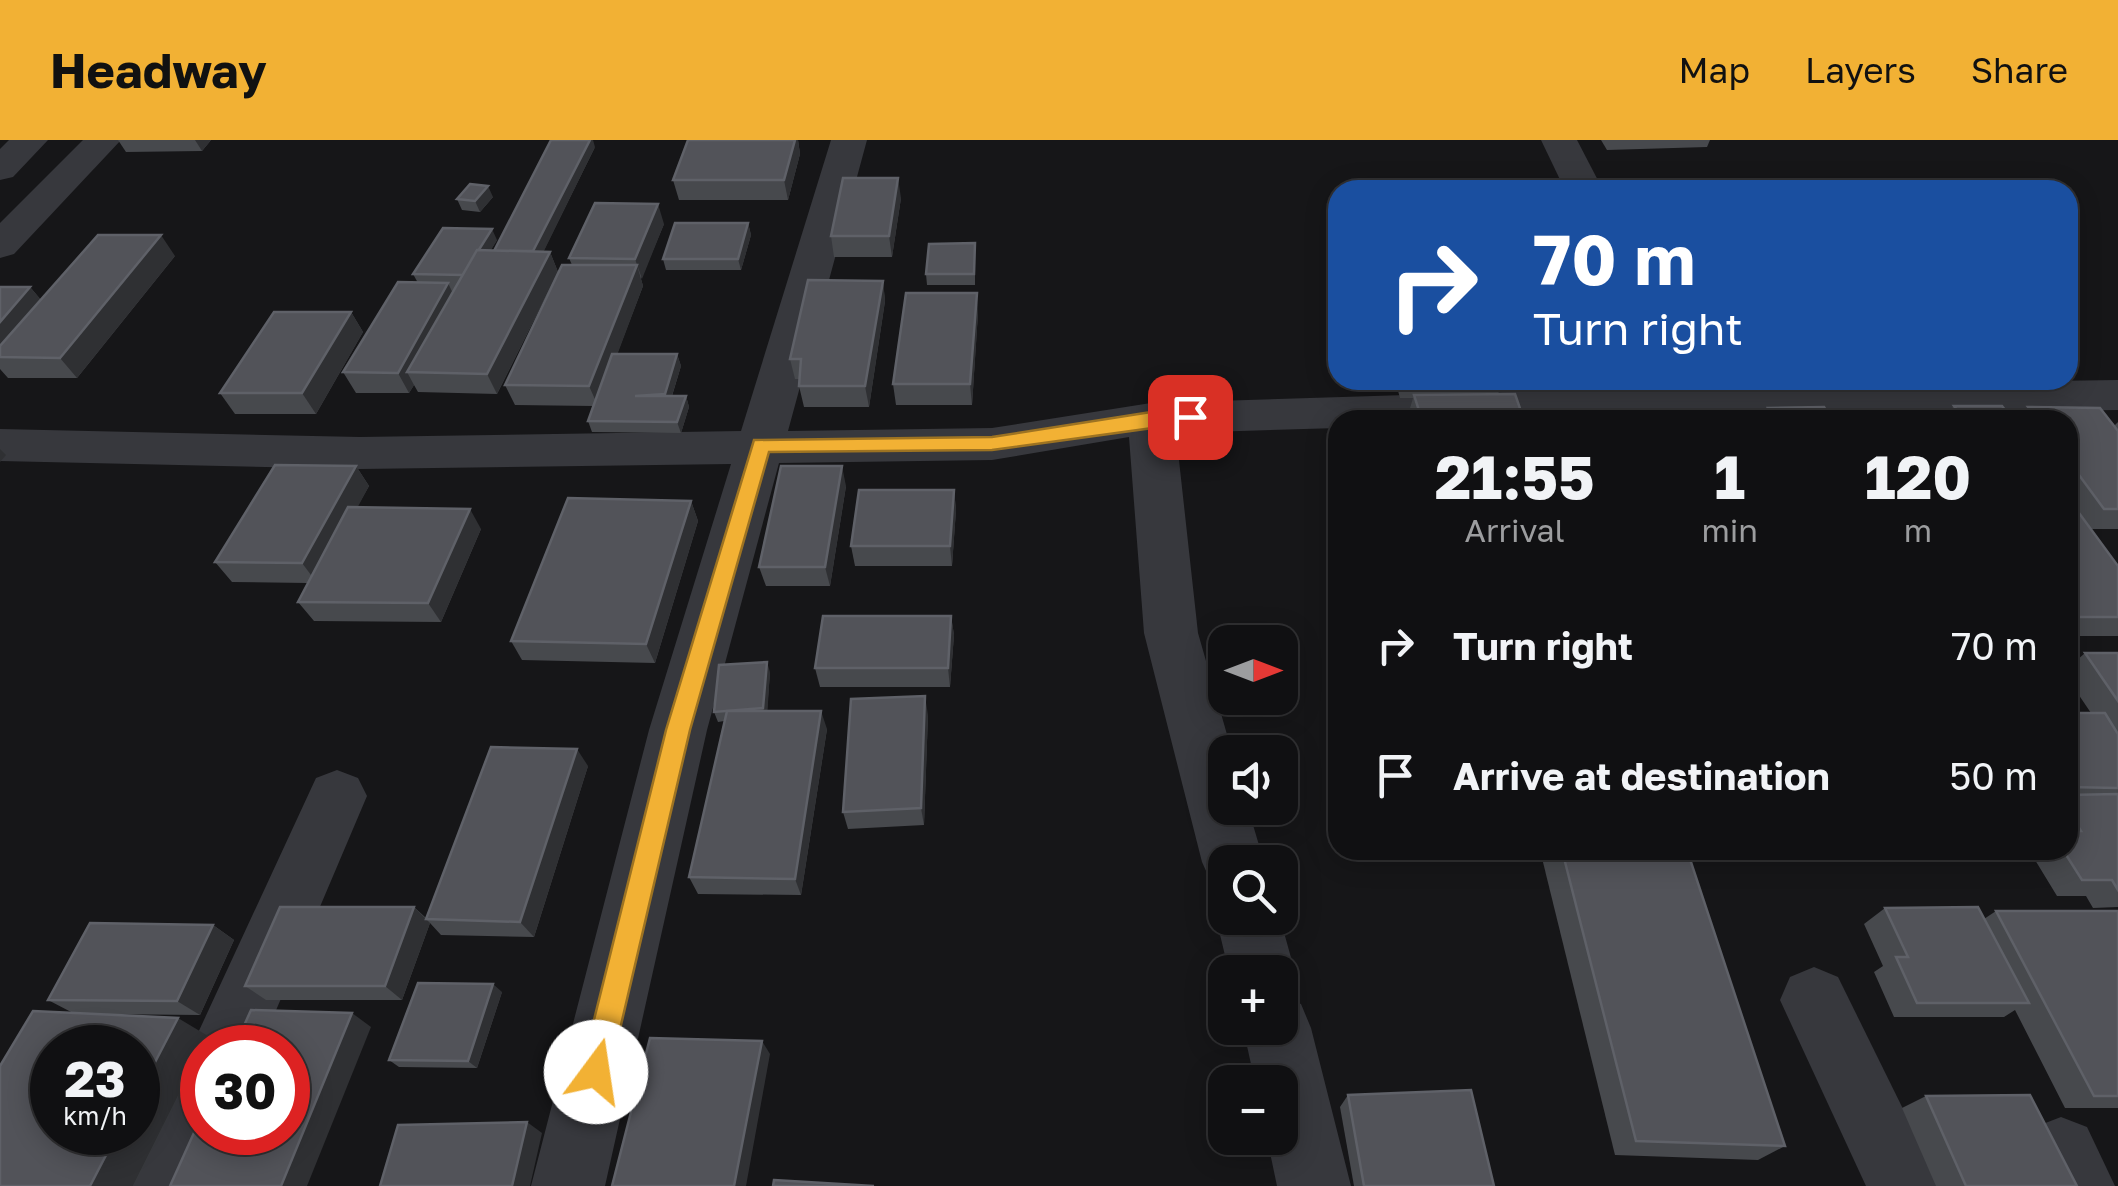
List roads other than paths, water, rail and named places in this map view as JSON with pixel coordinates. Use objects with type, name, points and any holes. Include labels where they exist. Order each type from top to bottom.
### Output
[{"type":"street","points":[[0,168],[30,140]]},
{"type":"street","points":[[0,246],[103,140]]},
{"type":"street","points":[[568,1186],[678,730],[849,140]]},
{"type":"street","points":[[1559,140],[1579,180]]},
{"type":"street","points":[[0,445],[360,453],[992,444],[1151,418],[1690,391],[2118,395]]},
{"type":"street","points":[[1151,418],[1171,633],[1228,845]]},
{"type":"street","points":[[236,1025],[337,796]]},
{"type":"street","points":[[1814,1000],[1904,1186]]},
{"type":"street","points":[[1281,1045],[1314,1186]]},
{"type":"street","points":[[164,1186],[180,1149]]}]
